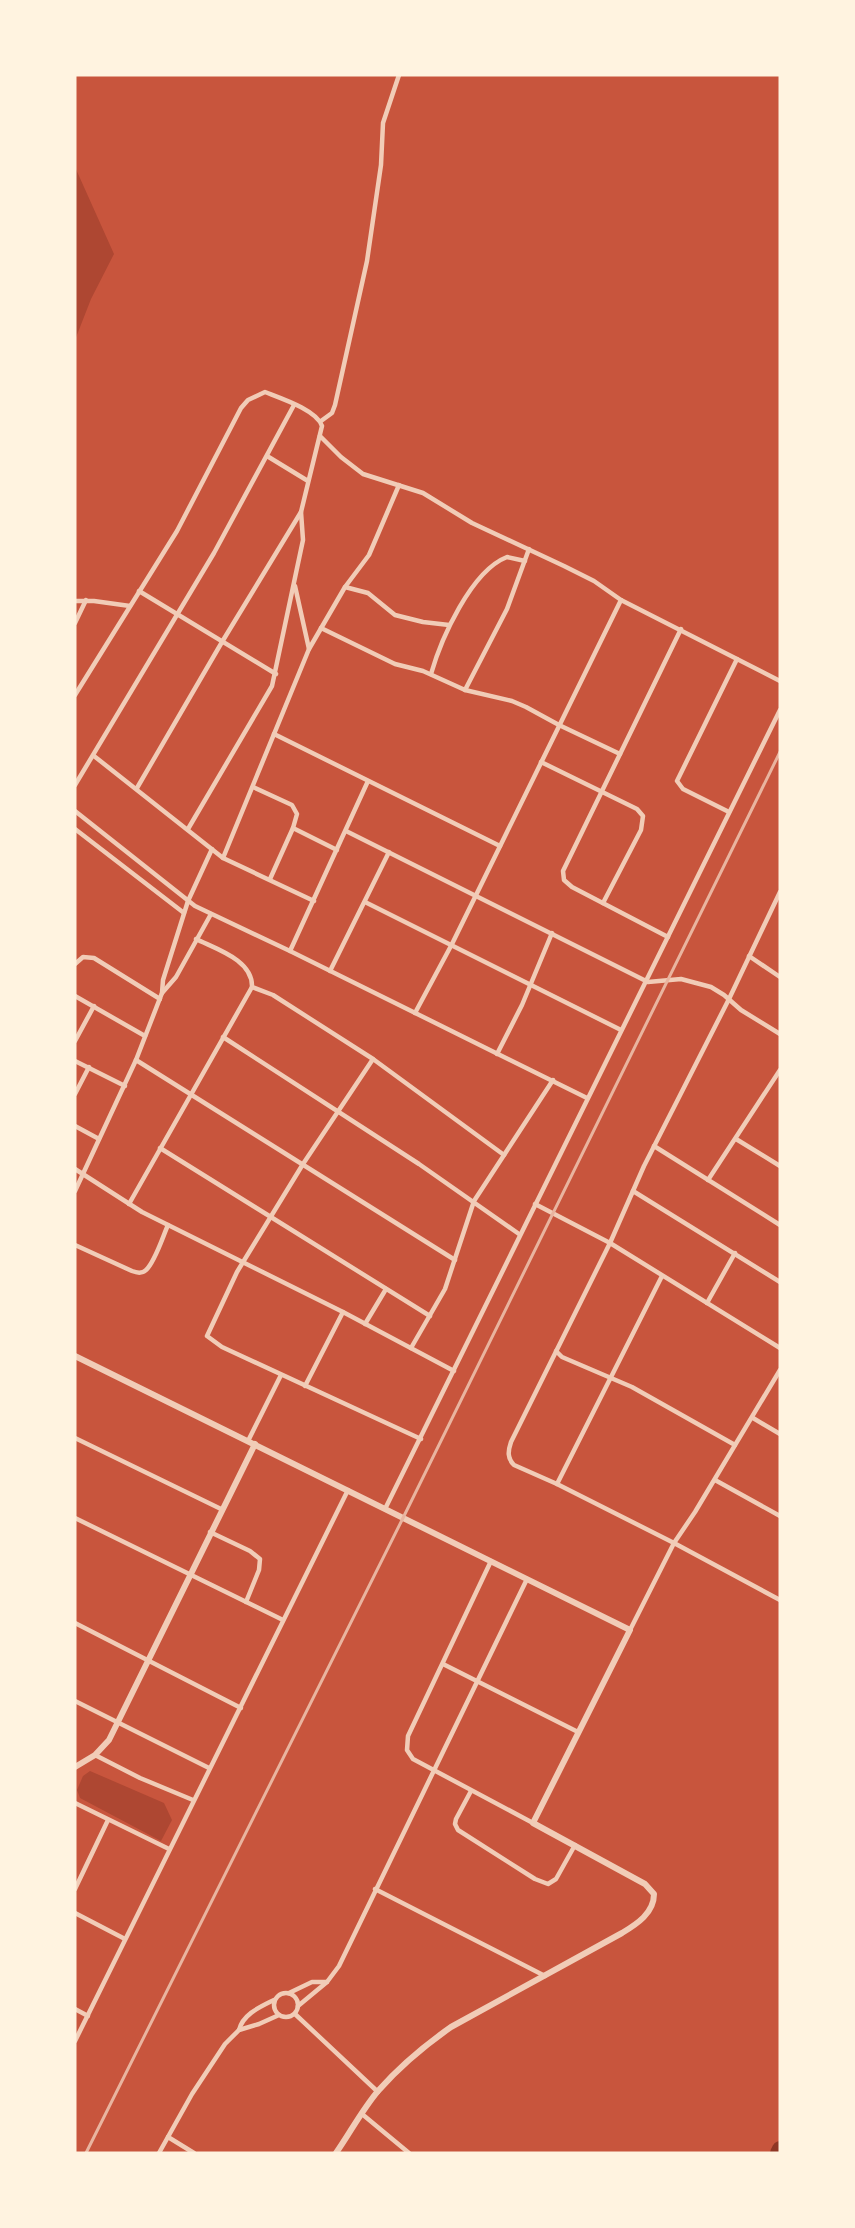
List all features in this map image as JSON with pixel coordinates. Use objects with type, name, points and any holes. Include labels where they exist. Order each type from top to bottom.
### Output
[{"type":"street","points":[[321,422],[332,413],[335,405],[367,261],[381,165],[383,123],[399,75]]},
{"type":"street","points":[[75,695],[194,501],[234,417],[241,408],[248,400],[265,392],[314,414],[321,422],[320,436],[301,512],[303,540],[276,674],[261,707],[188,830]]},
{"type":"street","points":[[75,784],[177,615],[294,405]]},
{"type":"street","points":[[320,436],[341,457],[363,474],[423,493],[472,523],[594,581],[621,600],[780,681]]},
{"type":"street","points":[[267,456],[308,481]]},
{"type":"street","points":[[223,858],[309,650],[345,587],[369,555],[399,485]]},
{"type":"street","points":[[137,788],[301,512]]},
{"type":"street","points":[[465,690],[507,609],[529,549]]},
{"type":"street","points":[[431,674],[449,625],[487,570],[507,557],[525,561]]},
{"type":"street","points":[[294,583],[309,650]]},
{"type":"street","points":[[345,587],[368,593],[395,615],[415,621],[449,625]]},
{"type":"street","points":[[139,591],[276,674]]},
{"type":"street","points":[[75,601],[86,600],[130,606]]},
{"type":"street","points":[[75,622],[86,600]]},
{"type":"street","points":[[415,1013],[452,944],[621,600]]},
{"type":"street","points":[[321,628],[395,664],[431,674],[465,690],[512,701],[620,754]]},
{"type":"street","points":[[668,936],[567,883],[563,871],[681,629]]},
{"type":"street","points":[[729,812],[683,789],[677,781],[737,658]]},
{"type":"street","points":[[385,1509],[780,710]]},
{"type":"street","points":[[274,734],[500,846]]},
{"type":"street","points":[[94,756],[223,858],[314,901]]},
{"type":"street","points":[[541,762],[637,809],[644,816],[641,830],[603,903]]},
{"type":"street","points":[[290,951],[368,781]]},
{"type":"street","points":[[254,787],[292,805],[297,814],[270,879]]},
{"type":"street","points":[[75,811],[188,901],[211,914],[587,1098]]},
{"type":"street","points":[[293,828],[337,850]]},
{"type":"street","points":[[75,829],[184,913]]},
{"type":"street","points":[[346,831],[646,981],[681,979],[711,987],[741,1010],[780,1034]]},
{"type":"street","points":[[75,1191],[136,1060],[162,993],[163,980],[188,901],[212,849]]},
{"type":"street","points":[[330,971],[389,852]]},
{"type":"street","points":[[780,892],[729,999],[654,1146],[610,1243],[508,1452],[514,1465],[674,1543],[780,1600]]},
{"type":"street","points":[[365,902],[621,1030]]},
{"type":"street","points":[[162,993],[172,984],[211,914]]},
{"type":"street","points":[[497,1053],[522,1005],[552,933]]},
{"type":"street","points":[[129,1204],[252,987],[251,977],[244,966],[196,939]]},
{"type":"street","points":[[749,956],[780,977]]},
{"type":"street","points":[[75,964],[83,957],[94,958],[160,999]]},
{"type":"street","points":[[252,987],[273,995],[373,1059],[504,1155]]},
{"type":"street","points":[[75,996],[145,1036]]},
{"type":"street","points":[[75,1041],[94,1006]]},
{"type":"street","points":[[223,1037],[474,1201],[519,1234]]},
{"type":"street","points":[[373,1059],[303,1164],[231,1283],[207,1336],[222,1347],[280,1375],[421,1439]]},
{"type":"street","points":[[136,1060],[455,1260]]},
{"type":"street","points":[[75,1061],[124,1086]]},
{"type":"street","points":[[75,1094],[88,1067]]},
{"type":"street","points":[[708,1180],[780,1070]]},
{"type":"street","points":[[411,1348],[445,1289],[474,1201],[553,1080]]},
{"type":"street","points":[[75,1126],[99,1138]]},
{"type":"street","points":[[736,1140],[778,1165],[780,1158]]},
{"type":"street","points":[[654,1146],[780,1226]]},
{"type":"street","points":[[160,1148],[430,1316]]},
{"type":"street","points":[[75,1169],[129,1204],[168,1225],[343,1312],[454,1371]]},
{"type":"street","points":[[633,1191],[780,1281]]},
{"type":"street","points":[[535,1204],[610,1243],[780,1348]]},
{"type":"street","points":[[75,1245],[141,1273],[151,1263],[168,1225]]},
{"type":"street","points":[[707,1304],[735,1253]]},
{"type":"street","points":[[557,1484],[662,1276]]},
{"type":"street","points":[[365,1324],[386,1289]]},
{"type":"street","points":[[305,1386],[343,1312]]},
{"type":"street","points":[[556,1351],[562,1357],[598,1374],[610,1376],[735,1445]]},
{"type":"street","points":[[75,1356],[630,1630]]},
{"type":"street","points":[[533,1823],[674,1543],[753,1418],[780,1370]]},
{"type":"street","points":[[75,1767],[95,1755],[106,1744],[118,1722],[221,1509],[280,1375]]},
{"type":"street","points":[[753,1418],[780,1434]]},
{"type":"street","points":[[75,1438],[221,1509]]},
{"type":"street","points":[[715,1480],[780,1516]]},
{"type":"street","points":[[75,2041],[348,1490]]},
{"type":"street","points":[[75,1518],[284,1620]]},
{"type":"street","points":[[210,1532],[250,1551],[260,1559],[259,1570],[246,1602]]},
{"type":"street","points":[[336,2153],[378,2092],[407,2061],[444,2032],[634,1925],[645,1916],[654,1901],[654,1894],[645,1884],[471,1791],[409,1754],[406,1746],[408,1736],[491,1561]]},
{"type":"street","points":[[275,2000],[274,2008],[279,2015],[287,2018],[295,2014],[298,2006],[327,1982],[339,1966],[527,1579]]},
{"type":"street","points":[[75,1623],[241,1708]]},
{"type":"street","points":[[443,1664],[578,1732]]},
{"type":"street","points":[[75,1701],[209,1768]]},
{"type":"street","points":[[95,1755],[140,1778],[193,1800]]},
{"type":"street","points":[[471,1791],[456,1819],[455,1824],[458,1830],[535,1879],[548,1884],[555,1879],[575,1845]]},
{"type":"street","points":[[75,1803],[169,1849]]},
{"type":"street","points":[[75,1889],[108,1820]]},
{"type":"street","points":[[375,1889],[545,1976]]},
{"type":"street","points":[[75,1912],[125,1939]]},
{"type":"street","points":[[159,2153],[192,2094],[225,2044],[239,2030],[245,2018],[281,1994],[289,1993],[312,1982],[327,1982]]},
{"type":"street","points":[[289,1993],[296,1998],[298,2006]]},
{"type":"street","points":[[75,2009],[88,2016]]},
{"type":"street","points":[[295,2014],[378,2092]]},
{"type":"street","points":[[239,2030],[279,2015]]},
{"type":"street","points":[[362,2114],[409,2153]]},
{"type":"street","points":[[168,2138],[194,2153]]},
{"type":"shaded area","points":[[75,167],[114,254],[91,299],[75,340]]},
{"type":"shaded area","points":[[90,1771],[164,1803],[172,1820],[161,1841],[80,1798],[77,1790],[83,1776]]},
{"type":"waterway","points":[[778,2153],[780,2149]]},
{"type":"railway","points":[[86,2153],[403,1518],[780,752]]}]
